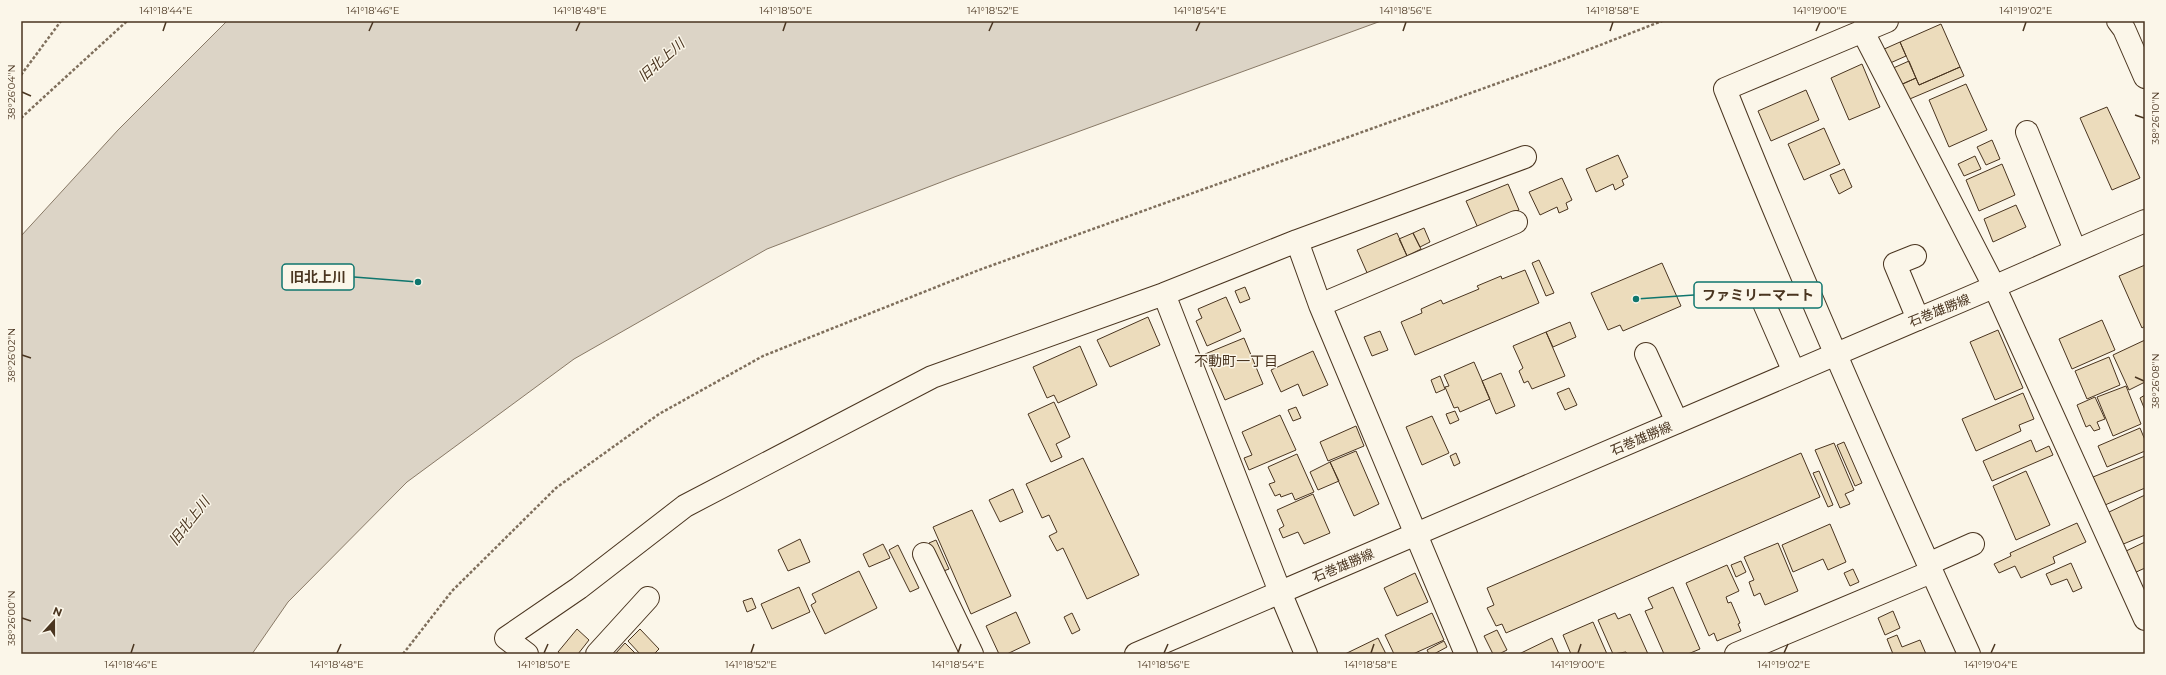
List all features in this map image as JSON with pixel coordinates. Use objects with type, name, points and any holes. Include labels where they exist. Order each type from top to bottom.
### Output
[{"type":"street","points":[[1887,21],[1862,30],[1725,89],[1779,225],[1929,568],[1969,654]]},
{"type":"street","points":[[2118,21],[2124,29],[2145,77]]},
{"type":"street","points":[[1862,30],[1995,288],[2145,619]]},
{"type":"street","points":[[2027,132],[2075,250]]},
{"type":"street","points":[[527,654],[506,638],[579,588],[685,506],[932,378],[1164,294],[1296,241],[1525,157]]},
{"type":"street","name":"石巻雄勝線","points":[[1136,654],[1918,318],[1995,288],[2075,250],[2145,221]]},
{"type":"street","points":[[1320,305],[1516,222]]},
{"type":"street","points":[[1296,241],[1320,305],[1466,654]]},
{"type":"street","points":[[1915,256],[1895,264],[1918,318]]},
{"type":"street","points":[[1164,294],[1280,592],[1306,654]]},
{"type":"street","points":[[1763,301],[1794,372]]},
{"type":"street","points":[[1646,354],[1677,422]]},
{"type":"street","points":[[1736,654],[1929,568],[1973,544]]},
{"type":"street","points":[[924,554],[972,654]]},
{"type":"street","points":[[597,654],[648,598]]},
{"type":"path","points":[[21,75],[60,21]]},
{"type":"path","points":[[21,118],[127,21]]},
{"type":"path","points":[[403,654],[452,591],[556,488],[659,414],[763,356],[979,270],[1554,63],[1662,21]]},
{"type":"water","points":[[227,21],[1381,21],[957,176],[767,249],[574,359],[407,482],[288,602],[252,654],[21,654],[21,236],[118,130]]},
{"type":"building","points":[[1941,24],[1960,67],[1919,85],[1900,42]]},
{"type":"building","points":[[1900,42],[1906,56],[1888,64],[1882,50]]},
{"type":"building","points":[[1909,61],[1916,78],[1898,86],[1891,69]]},
{"type":"building","points":[[1862,64],[1880,107],[1849,120],[1831,78]]},
{"type":"building","points":[[1960,67],[1964,76],[1905,101],[1898,86],[1916,78],[1919,85]]},
{"type":"building","points":[[1966,84],[1987,130],[1949,147],[1929,100]]},
{"type":"building","points":[[1806,90],[1819,120],[1771,141],[1758,111]]},
{"type":"building","points":[[2107,107],[2140,178],[2112,190],[2080,118]]},
{"type":"building","points":[[1824,128],[1840,164],[1804,180],[1788,144]]},
{"type":"building","points":[[1992,140],[2000,159],[1986,165],[1977,147]]},
{"type":"building","points":[[1618,155],[1628,177],[1622,180],[1624,185],[1615,190],[1613,184],[1596,192],[1586,169]]},
{"type":"building","points":[[1975,156],[1981,169],[1964,176],[1958,164]]},
{"type":"building","points":[[2002,164],[2015,195],[1979,211],[1966,180]]},
{"type":"building","points":[[1844,169],[1852,187],[1839,194],[1830,175]]},
{"type":"building","points":[[1562,178],[1572,200],[1566,203],[1568,209],[1559,213],[1557,207],[1540,215],[1529,192]]},
{"type":"building","points":[[1508,184],[1519,210],[1478,228],[1466,201]]},
{"type":"building","points":[[2016,205],[2026,227],[1993,242],[1984,219]]},
{"type":"building","points":[[1424,228],[1430,242],[1420,247],[1413,233]]},
{"type":"building","points":[[1397,233],[1408,258],[1368,275],[1357,250]]},
{"type":"building","points":[[1413,233],[1421,249],[1407,256],[1399,239]]},
{"type":"building","points":[[1539,260],[1554,293],[1546,296],[1532,263]]},
{"type":"building","points":[[1662,263],[1681,306],[1623,331],[1620,325],[1608,330],[1591,293]]},
{"type":"building","points":[[2145,265],[2145,326],[2142,328],[2119,276]]},
{"type":"building","points":[[1525,270],[1539,303],[1415,355],[1401,322],[1422,313],[1421,309],[1441,300],[1443,304],[1479,289],[1477,286],[1501,276],[1502,279]]},
{"type":"building","points":[[1245,287],[1250,299],[1240,303],[1235,291]]},
{"type":"building","points":[[1226,297],[1241,331],[1207,346],[1196,321],[1202,318],[1198,309]]},
{"type":"building","points":[[1148,317],[1160,345],[1110,367],[1097,340]]},
{"type":"building","points":[[2102,320],[2115,350],[2072,369],[2059,339]]},
{"type":"building","points":[[1570,322],[1576,337],[1553,347],[1546,332]]},
{"type":"building","points":[[1998,330],[2023,388],[1995,400],[1970,342]]},
{"type":"building","points":[[1380,331],[1388,350],[1372,356],[1364,337]]},
{"type":"building","points":[[1546,332],[1565,376],[1532,389],[1528,381],[1524,383],[1519,371],[1523,368],[1513,346]]},
{"type":"building","points":[[1244,338],[1263,384],[1225,400],[1205,354]]},
{"type":"building","points":[[2145,340],[2145,382],[2129,390],[2113,355]]},
{"type":"building","points":[[1080,346],[1097,385],[1058,403],[1054,395],[1047,398],[1033,367]]},
{"type":"building","points":[[1313,351],[1328,385],[1303,396],[1298,384],[1281,392],[1271,370]]},
{"type":"building","points":[[2109,357],[2120,385],[2087,399],[2075,371]]},
{"type":"building","points":[[1474,362],[1490,399],[1460,412],[1458,407],[1454,408],[1445,387],[1449,386],[1444,375]]},
{"type":"building","points":[[1501,373],[1515,406],[1496,414],[1482,381]]},
{"type":"building","points":[[1440,376],[1445,389],[1436,393],[1431,380]]},
{"type":"building","points":[[2126,386],[2141,424],[2113,436],[2097,397]]},
{"type":"building","points":[[1569,388],[1577,405],[1565,410],[1557,393]]},
{"type":"building","points":[[2023,393],[2034,419],[2019,425],[2021,431],[1976,451],[1962,419]]},
{"type":"building","points":[[2145,395],[2145,410],[2140,398]]},
{"type":"building","points":[[2095,397],[2105,419],[2097,422],[2100,429],[2094,431],[2090,425],[2086,427],[2077,405]]},
{"type":"building","points":[[1054,402],[1070,437],[1056,444],[1062,457],[1051,462],[1028,414]]},
{"type":"building","points":[[1296,407],[1301,418],[1293,421],[1288,410]]},
{"type":"building","points":[[1455,411],[1459,420],[1450,424],[1446,414]]},
{"type":"building","points":[[1280,415],[1296,450],[1249,470],[1244,458],[1252,455],[1242,432]]},
{"type":"building","points":[[1432,416],[1449,453],[1422,465],[1406,427]]},
{"type":"building","points":[[1356,426],[1364,446],[1328,461],[1320,442]]},
{"type":"building","points":[[2140,428],[2145,440],[2145,451],[2107,467],[2098,446]]},
{"type":"building","points":[[2031,440],[2036,452],[2049,446],[2053,455],[1992,481],[1983,461]]},
{"type":"building","points":[[1844,442],[1862,483],[1855,486],[1837,445]]},
{"type":"building","points":[[1834,443],[1854,490],[1845,494],[1850,504],[1840,508],[1815,450]]},
{"type":"building","points":[[1356,451],[1379,504],[1354,516],[1330,462]]},
{"type":"building","points":[[1456,453],[1460,463],[1454,466],[1450,456]]},
{"type":"building","points":[[1801,453],[1820,497],[1506,633],[1502,624],[1496,626],[1487,608],[1494,605],[1487,588]]},
{"type":"building","points":[[1297,454],[1314,492],[1295,500],[1292,493],[1281,497],[1280,494],[1275,496],[1269,484],[1275,482],[1268,467]]},
{"type":"building","points":[[2145,456],[2145,488],[2105,505],[2093,477]]},
{"type":"building","points":[[1083,458],[1139,575],[1087,599],[1063,548],[1057,551],[1049,536],[1057,532],[1049,515],[1042,518],[1026,484]]},
{"type":"building","points":[[1330,462],[1339,481],[1318,490],[1310,472]]},
{"type":"building","points":[[1819,471],[1833,505],[1828,507],[1813,473]]},
{"type":"building","points":[[2026,471],[2050,525],[2016,540],[1993,486]]},
{"type":"building","points":[[1013,489],[1023,512],[1000,522],[989,500]]},
{"type":"building","points":[[1313,494],[1330,533],[1304,544],[1298,532],[1283,538],[1279,529],[1284,526],[1277,510]]},
{"type":"building","points":[[2145,495],[2145,535],[2121,545],[2107,513]]},
{"type":"building","points":[[972,510],[1011,596],[971,614],[933,527]]},
{"type":"building","points":[[2077,523],[2086,542],[2053,557],[2055,563],[2021,578],[2015,566],[1999,573],[1994,564],[2011,556],[2010,553]]},
{"type":"building","points":[[1830,524],[1846,562],[1828,570],[1823,559],[1793,572],[1782,545]]},
{"type":"building","points":[[800,539],[810,562],[788,571],[778,550]]},
{"type":"building","points":[[936,540],[949,569],[941,572],[929,543]]},
{"type":"building","points":[[2145,542],[2145,568],[2134,573],[2124,552]]},
{"type":"building","points":[[1778,543],[1798,591],[1765,605],[1760,593],[1754,596],[1749,582],[1754,580],[1744,557]]},
{"type":"building","points":[[883,544],[890,558],[869,567],[863,554]]},
{"type":"building","points":[[898,545],[919,588],[910,592],[889,550]]},
{"type":"building","points":[[1741,561],[1746,572],[1736,577],[1731,565]]},
{"type":"building","points":[[2071,563],[2082,588],[2073,592],[2067,579],[2051,585],[2046,574]]},
{"type":"building","points":[[1727,565],[1739,591],[1726,597],[1728,603],[1731,602],[1740,623],[1738,624],[1741,631],[1717,641],[1714,633],[1709,636],[1686,583]]},
{"type":"building","points":[[1853,569],[1859,582],[1850,586],[1844,573]]},
{"type":"building","points":[[859,571],[877,608],[825,634],[811,605],[816,602],[812,594]]},
{"type":"building","points":[[1415,573],[1428,602],[1397,616],[1384,588]]},
{"type":"building","points":[[799,587],[810,612],[772,629],[761,604]]},
{"type":"building","points":[[1673,587],[1700,649],[1688,654],[1664,654],[1645,611],[1653,608],[1648,598]]},
{"type":"building","points":[[752,598],[756,608],[747,612],[743,601]]},
{"type":"building","points":[[1893,611],[1900,628],[1885,635],[1878,618]]},
{"type":"building","points":[[1016,612],[1030,643],[1007,654],[999,654],[986,626]]},
{"type":"building","points":[[1072,613],[1080,630],[1072,634],[1064,617]]},
{"type":"building","points":[[1432,613],[1444,640],[1413,654],[1394,654],[1385,635]]},
{"type":"building","points":[[1615,613],[1618,619],[1630,614],[1648,654],[1627,654],[1626,652],[1613,654],[1598,620]]},
{"type":"building","points":[[1593,622],[1607,654],[1571,654],[1563,635]]},
{"type":"building","points":[[577,629],[589,640],[578,654],[561,654],[558,652]]},
{"type":"building","points":[[640,629],[659,649],[654,654],[640,654],[628,641]]},
{"type":"building","points":[[1497,630],[1507,650],[1499,654],[1493,654],[1484,636]]},
{"type":"building","points":[[1897,635],[1902,647],[1920,640],[1926,654],[1893,654],[1887,639]]},
{"type":"building","points":[[1378,638],[1386,654],[1345,654]]},
{"type":"building","points":[[1552,638],[1559,654],[1519,654]]},
{"type":"building","points":[[1444,641],[1447,647],[1434,654],[1429,654],[1427,650]]},
{"type":"building","points":[[625,643],[636,654],[615,654]]},
{"type":"place","name":"旧北上川","points":[[418,282]]},
{"type":"place","name":"ファミリーマート","points":[[1636,299]]},
{"type":"district","name":"不動町一丁目","points":[[1236,361]]}]
